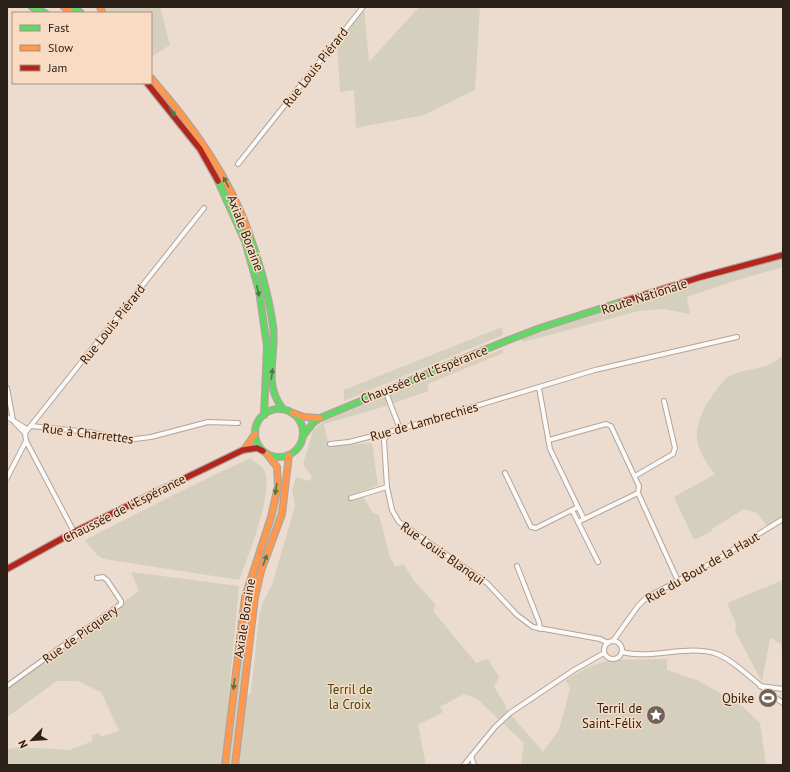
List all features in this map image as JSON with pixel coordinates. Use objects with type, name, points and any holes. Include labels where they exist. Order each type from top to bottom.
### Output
[{"type":"main road","points":[[32,7],[43,12]]},
{"type":"main road","name":"Axiale Boraine","points":[[152,79],[176,106],[207,149],[228,186],[250,235],[266,287],[273,332],[274,348],[271,389],[274,398],[283,409]]},
{"type":"main road","name":"Axiale Boraine","points":[[147,84],[166,105],[200,149],[224,192],[245,241],[259,291],[266,340],[264,415]]},
{"type":"main road","name":"Route Nationale","points":[[506,341],[701,278],[783,255]]},
{"type":"main road","name":"Chaussée de l'Espérance","points":[[320,418],[506,341]]},
{"type":"main road","points":[[243,450],[250,443],[255,434],[257,423],[264,415],[273,410],[283,409],[304,417],[320,418]]},
{"type":"main road","points":[[293,413],[302,424],[304,436]]},
{"type":"main road","points":[[243,450],[257,448],[277,457],[289,455],[299,447],[311,425],[320,418]]},
{"type":"main road","points":[[255,434],[257,442],[265,452]]},
{"type":"main road","name":"Chaussée de l'Espérance","points":[[7,569],[74,532],[243,450]]},
{"type":"main road","name":"Axiale Boraine","points":[[225,765],[245,597],[252,569],[270,519],[278,478],[276,463],[265,452]]},
{"type":"main road","name":"Axiale Boraine","points":[[235,765],[255,597],[261,571],[282,514],[289,455]]},
{"type":"street","name":"Rue Louis Piérard","points":[[238,164],[363,7]]},
{"type":"street","name":"Rue Louis Piérard","points":[[26,431],[204,208]]},
{"type":"street","name":"Rue de Lambrechies","points":[[330,444],[400,429],[595,370],[737,337]]},
{"type":"street","points":[[7,388],[14,420]]},
{"type":"street","points":[[539,388],[550,449],[584,519]]},
{"type":"street","points":[[385,390],[400,429]]},
{"type":"street","points":[[635,476],[673,454],[676,448],[664,401]]},
{"type":"street","points":[[7,417],[14,420],[26,431],[26,441],[7,478]]},
{"type":"street","name":"Rue à Charrettes","points":[[31,426],[89,432],[127,440],[151,437],[208,422],[238,423]]},
{"type":"street","points":[[549,440],[609,425],[611,426],[635,476],[639,486],[638,493],[678,581]]},
{"type":"street","name":"Rue Louis Blanqui","points":[[389,432],[384,440],[388,487],[392,510],[399,522],[487,583],[517,615],[533,627],[600,639],[608,643]]},
{"type":"street","points":[[26,441],[74,532]]},
{"type":"street","points":[[505,473],[531,527],[536,528],[578,507]]},
{"type":"street","points":[[351,498],[374,489],[388,487]]},
{"type":"street","points":[[578,522],[638,493]]},
{"type":"street","points":[[572,510],[598,562]]},
{"type":"street","name":"Rue du Bout de la Haut","points":[[613,641],[638,606],[646,598],[715,561],[783,519]]},
{"type":"street","points":[[517,566],[540,629]]},
{"type":"street","name":"Rue de Picquery","points":[[7,686],[121,604],[121,601],[107,580],[103,577],[97,578]]},
{"type":"street","points":[[604,653],[604,648],[608,643],[613,641],[620,644],[622,652]]},
{"type":"street","points":[[604,653],[610,658],[615,658],[622,652]]},
{"type":"street","points":[[622,652],[634,654],[710,653],[727,660],[783,704]]},
{"type":"street","points":[[464,765],[510,712],[568,674],[604,653]]},
{"type":"street","points":[[759,686],[783,689]]},
{"type":"street","points":[[471,756],[474,765]]},
{"type":"green space","points":[[106,7],[160,7],[170,45],[152,56],[152,12],[108,12]]},
{"type":"green space","points":[[419,7],[480,7],[475,90],[424,115],[356,128],[354,90],[340,92],[337,43],[364,8],[369,62]]},
{"type":"green space","points":[[783,258],[783,267],[687,297],[690,314],[664,309],[639,311],[523,342],[522,339],[628,303]]},
{"type":"green space","points":[[502,327],[503,335],[344,401],[344,390]]},
{"type":"green space","name":"Terril de la Croix","points":[[503,349],[503,353],[428,384],[428,391],[383,407],[324,424],[329,446],[372,443],[378,485],[360,492],[373,513],[379,515],[389,554],[395,567],[404,564],[414,581],[436,605],[433,611],[476,663],[488,659],[499,677],[494,687],[505,704],[506,709],[543,752],[559,730],[570,689],[566,680],[586,668],[609,660],[667,659],[667,670],[699,681],[742,706],[760,723],[766,765],[521,765],[524,743],[477,699],[464,694],[440,707],[443,712],[418,725],[426,765],[238,765],[246,697],[251,693],[259,617],[263,602],[272,585],[295,506],[292,490],[296,477],[309,481],[312,477],[303,464],[313,431],[324,421]]},
{"type":"green space","points":[[783,354],[783,519],[769,528],[757,513],[744,509],[712,529],[712,531],[694,540],[674,497],[715,474],[701,453],[698,443],[698,424],[701,415],[714,393],[728,376],[738,372],[766,366],[778,359]]},
{"type":"green space","points":[[250,458],[264,470],[266,492],[259,525],[239,580],[104,559],[97,555],[85,540],[169,497]]},
{"type":"green space","points":[[282,474],[278,516],[262,560],[233,765],[228,765],[249,589],[277,502]]},
{"type":"green space","points":[[131,572],[239,586],[222,765],[7,765],[7,749],[22,747],[69,750],[93,741],[92,735],[99,733],[100,737],[119,731],[101,692],[78,681],[57,681],[7,717],[7,686],[139,591]]},
{"type":"green space","points":[[783,580],[783,649],[781,650],[781,644],[770,638],[762,682],[735,631],[736,624],[727,603]]},
{"type":"traffic: fast","points":[[32,7],[43,12]]},
{"type":"traffic: fast","points":[[74,7],[80,12]]},
{"type":"traffic: fast","points":[[218,181],[245,241],[259,291],[267,346],[264,415]]},
{"type":"traffic: fast","points":[[250,236],[267,292],[274,337],[272,369],[273,389],[283,409]]},
{"type":"traffic: fast","points":[[303,436],[313,423],[320,418],[506,341],[540,328],[621,302]]},
{"type":"traffic: fast","points":[[274,409],[284,409],[296,416],[303,428],[303,433],[303,438],[296,450],[284,457],[274,457],[266,453],[259,446],[255,438],[255,428],[259,420],[266,413],[274,409]]},
{"type":"traffic: slow","points":[[64,7],[70,12]]},
{"type":"traffic: slow","points":[[100,7],[102,12]]},
{"type":"traffic: slow","points":[[152,79],[181,114],[221,172],[242,214],[250,236]]},
{"type":"traffic: slow","points":[[293,413],[304,417],[320,418]]},
{"type":"traffic: slow","points":[[244,450],[255,434]]},
{"type":"traffic: slow","points":[[225,765],[245,597],[271,517],[278,486],[277,467],[267,454]]},
{"type":"traffic: slow","points":[[235,765],[255,597],[261,571],[282,514],[289,455]]},
{"type":"traffic: jam","points":[[148,84],[200,149],[218,181]]},
{"type":"traffic: jam","points":[[621,302],[701,277],[783,255]]},
{"type":"traffic: jam","points":[[7,569],[74,532],[243,450],[257,448],[263,451]]},
{"type":"place","name":"Qbike","points":[[768,698]]},
{"type":"place","name":"Terril de Saint-Félix","points":[[656,715]]}]
